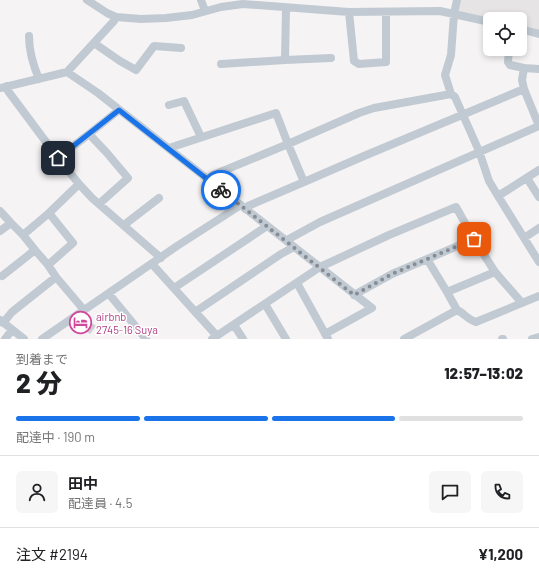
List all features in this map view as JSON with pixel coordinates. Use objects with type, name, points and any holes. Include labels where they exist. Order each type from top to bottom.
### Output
[{"type":"street","points":[[87,0],[116,17],[141,19],[192,15],[242,2],[286,8],[349,12],[440,11],[483,20]]},
{"type":"street","points":[[201,0],[205,11]]},
{"type":"street","points":[[457,0],[446,75],[451,94],[455,98],[498,196],[539,262]]},
{"type":"street","points":[[285,60],[286,8]]},
{"type":"street","points":[[349,12],[354,61],[359,64],[386,62],[386,12]]},
{"type":"street","points":[[3,87],[67,72],[116,17]]},
{"type":"street","points":[[527,31],[539,34]]},
{"type":"street","points":[[29,36],[29,45],[39,79]]},
{"type":"street","points":[[94,43],[136,70],[154,46],[180,48]]},
{"type":"street","points":[[508,56],[508,62],[510,65],[539,69]]},
{"type":"street","points":[[221,64],[331,58]]},
{"type":"street","points":[[287,240],[320,222],[539,126],[524,89],[522,80],[524,68]]},
{"type":"street","points":[[67,72],[169,148],[372,308],[327,336],[297,283]]},
{"type":"street","points":[[3,87],[79,184],[99,204],[161,258]]},
{"type":"street","points":[[42,339],[161,258],[243,207],[524,89]]},
{"type":"street","points":[[207,179],[213,175],[359,113],[374,108],[451,94]]},
{"type":"street","points":[[169,105],[184,101],[200,138]]},
{"type":"street","points":[[58,158],[119,110]]},
{"type":"street","points":[[169,148],[276,112],[304,182]]},
{"type":"street","points":[[89,134],[107,152],[128,178],[99,204]]},
{"type":"street","points":[[498,196],[539,170]]},
{"type":"street","points":[[527,178],[539,197]]},
{"type":"street","points":[[23,235],[49,213],[79,184]]},
{"type":"street","points":[[124,225],[158,198]]},
{"type":"street","points":[[152,264],[195,312],[215,338],[320,267],[389,235],[456,207],[495,272],[522,303]]},
{"type":"street","points":[[0,210],[23,235],[84,310]]},
{"type":"street","points":[[48,265],[73,243],[49,213]]},
{"type":"street","points":[[0,231],[11,223]]},
{"type":"street","points":[[174,288],[267,226]]},
{"type":"street","points":[[524,238],[539,228]]},
{"type":"street","points":[[354,295],[392,274],[474,239]]},
{"type":"street","points":[[195,312],[281,254],[294,247]]},
{"type":"street","points":[[2,276],[35,250]]},
{"type":"street","points":[[427,259],[457,310],[462,312],[470,320],[476,322],[539,296]]},
{"type":"street","points":[[447,292],[495,272]]},
{"type":"street","points":[[24,339],[2,321],[56,277]]},
{"type":"street","points":[[109,294],[146,339]]},
{"type":"street","points":[[265,304],[286,339]]},
{"type":"street","points":[[408,338],[457,310]]},
{"type":"street","points":[[234,324],[243,339]]},
{"type":"street","points":[[5,339],[12,330]]},
{"type":"street","points":[[532,339],[539,336]]},
{"type":"shaded area","points":[[461,0],[539,0],[539,31],[527,28],[527,12],[483,12],[483,17],[458,11]]},
{"type":"building","points":[[84,317],[96,326],[90,334],[76,323]]},
{"type":"way so far","points":[[221,190],[287,240],[354,295],[392,274],[474,239]]},
{"type":"place","name":"airbnb 2745-16 Suya","points":[[80,322]]},
{"type":"route","points":[[58,158],[119,110],[221,190]]}]
